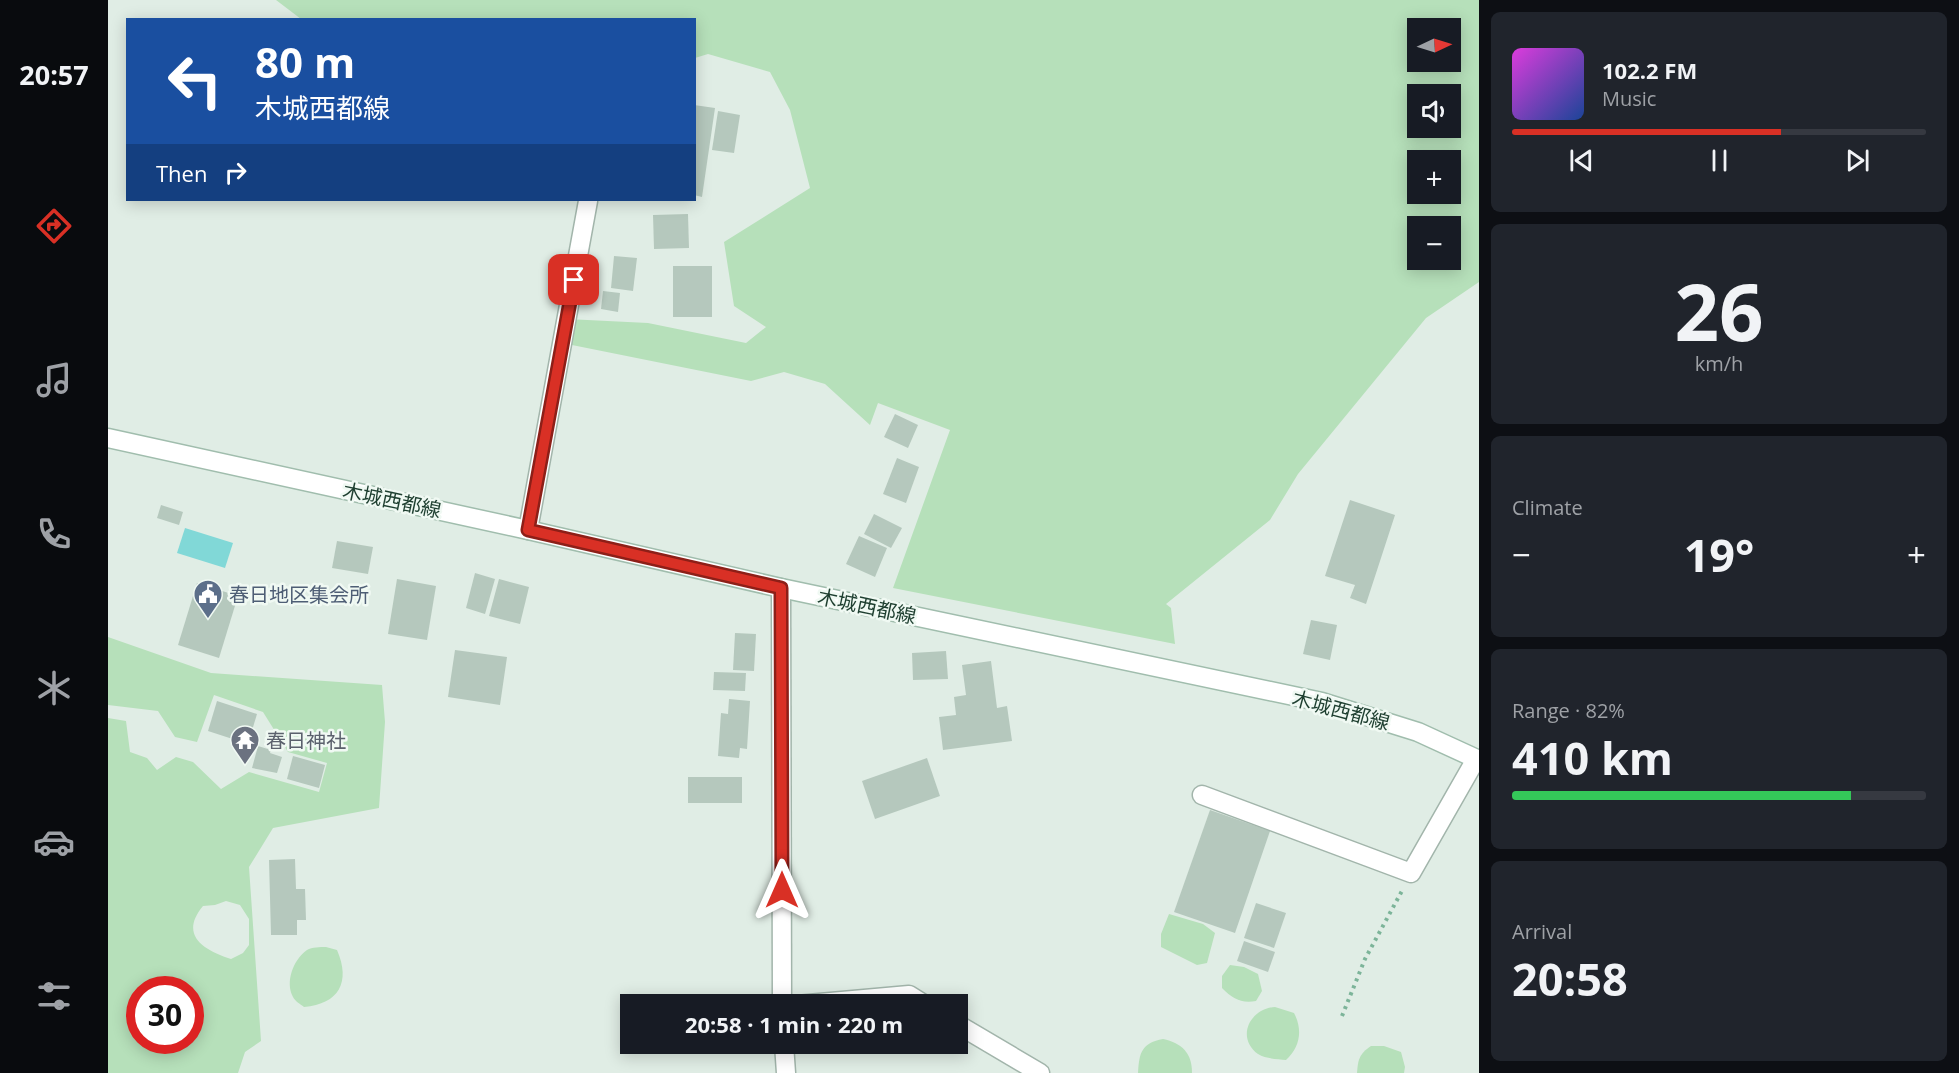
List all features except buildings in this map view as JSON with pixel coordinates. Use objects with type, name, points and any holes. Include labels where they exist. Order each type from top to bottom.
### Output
[{"type":"main road","points":[[528,530],[588,201]]},
{"type":"main road","name":"木城西都線","points":[[108,438],[781,588],[1322,702],[1418,732],[1477,759]]},
{"type":"main road","points":[[781,588],[782,994]]},
{"type":"main road","points":[[1202,795],[1411,873],[1477,759]]},
{"type":"main road","points":[[968,1030],[1040,1073]]},
{"type":"main road","points":[[785,1054],[786,1073]]},
{"type":"path","points":[[1342,1016],[1365,960],[1411,873]]},
{"type":"green space","points":[[276,0],[1479,0],[1479,282],[1426,318],[1298,474],[1270,520],[1166,604],[1171,608],[1175,644],[893,588],[950,430],[878,403],[870,425],[825,384],[784,372],[751,381],[562,343],[567,319],[648,323],[746,343],[766,327],[734,306],[724,242],[810,188],[790,110],[770,72],[708,54],[696,58],[696,18],[300,18]]},
{"type":"green space","points":[[108,637],[211,673],[382,685],[385,722],[379,808],[273,828],[249,867],[261,1041],[245,1052],[238,1073],[108,1073],[108,718],[126,721],[130,752],[147,758],[157,770],[176,757],[193,762],[221,789],[249,772],[319,792],[327,763],[288,752],[263,712],[214,695],[197,742],[175,737],[158,711],[108,705]],"holes":[[[226,901],[240,905],[249,919],[249,945],[243,953],[231,959],[204,946],[194,933],[193,925],[203,906]]]},
{"type":"green space","points":[[1169,914],[1203,924],[1215,933],[1207,963],[1197,965],[1161,947],[1161,934]]},
{"type":"green space","points":[[326,947],[337,950],[343,972],[342,981],[334,996],[316,1005],[304,1007],[295,1000],[291,991],[290,978],[294,965],[307,950]]},
{"type":"green space","points":[[1230,965],[1244,967],[1258,974],[1262,991],[1256,1001],[1246,1002],[1237,999],[1222,988],[1222,976]]},
{"type":"green space","points":[[1275,1007],[1294,1013],[1299,1026],[1297,1044],[1286,1060],[1261,1056],[1251,1047],[1248,1040],[1248,1025],[1252,1019],[1258,1013]]},
{"type":"green space","points":[[1163,1039],[1176,1043],[1185,1050],[1192,1066],[1192,1073],[1138,1073],[1139,1059],[1143,1050],[1150,1043]]},
{"type":"green space","points":[[1371,1046],[1384,1046],[1401,1052],[1405,1067],[1404,1073],[1357,1073],[1360,1058]]},
{"type":"water","points":[[185,528],[233,543],[225,568],[177,553]]},
{"type":"place","name":"春日地区集会所","points":[[208,620]]},
{"type":"place","name":"春日神社","points":[[245,766]]},
{"type":"route","points":[[574,280],[528,530],[781,588],[782,890]]}]
